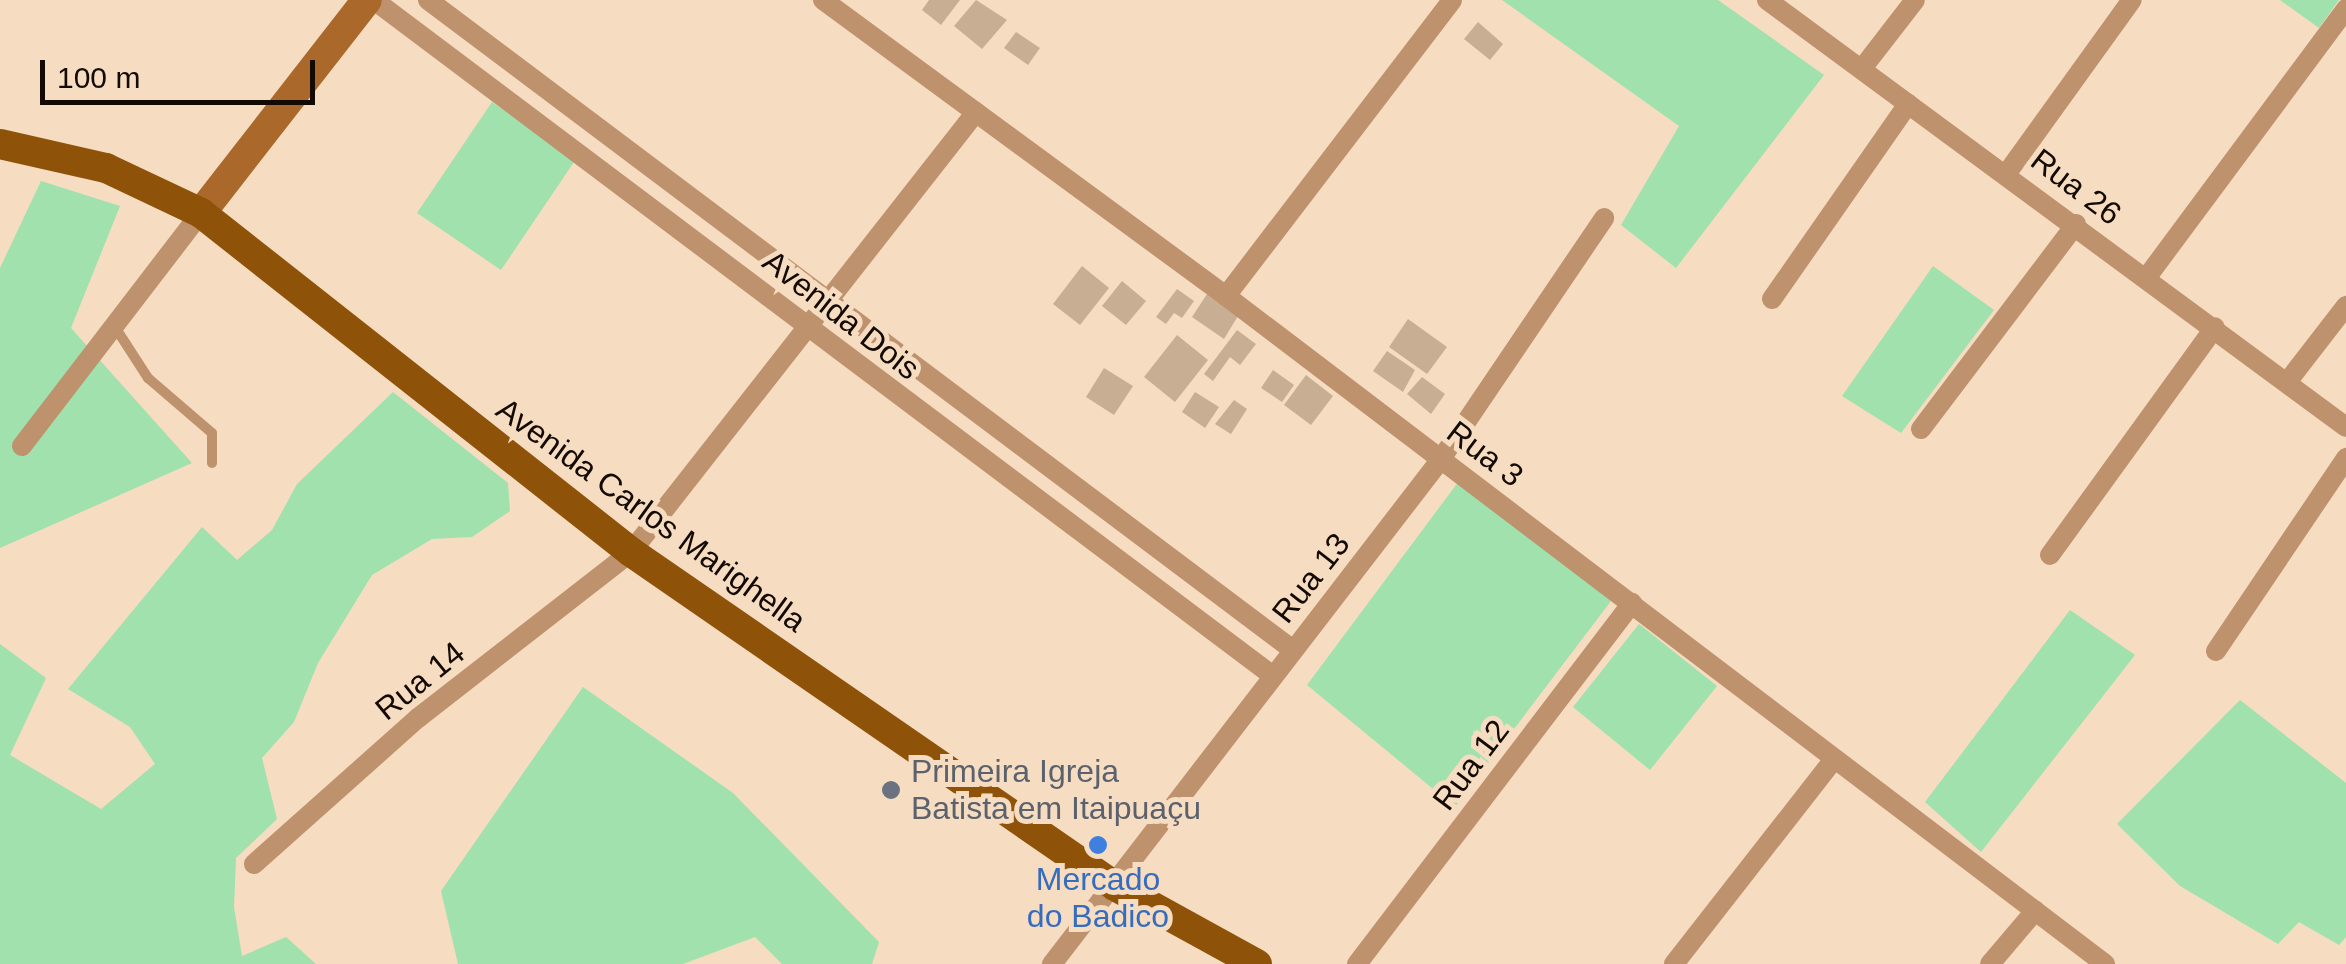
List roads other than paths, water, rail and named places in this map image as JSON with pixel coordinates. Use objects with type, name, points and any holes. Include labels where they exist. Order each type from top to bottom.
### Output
[{"type":"main road","points":[[201,213],[370,0]]},
{"type":"main road","name":"Avenida Carlos Marighella","points":[[0,144],[106,168],[201,213],[631,552],[1115,886],[1258,964]]},
{"type":"street","name":"Avenida Dois","points":[[370,0],[685,229],[808,331],[1273,676]]},
{"type":"street","name":"Avenida Dois","points":[[428,0],[827,305],[1294,650]]},
{"type":"street","name":"Rua 3","points":[[822,0],[1226,296],[2104,964]]},
{"type":"street","points":[[1226,296],[1452,0]]},
{"type":"street","name":"Rua 26","points":[[1768,0],[1864,66],[1908,104],[2007,173],[2346,427]]},
{"type":"street","points":[[1864,66],[1916,0]]},
{"type":"street","points":[[2007,173],[2132,0]]},
{"type":"street","points":[[2147,277],[2346,9]]},
{"type":"street","points":[[1772,299],[1908,104]]},
{"type":"street","name":"Rua 14","points":[[254,864],[418,718],[631,552],[976,112]]},
{"type":"street","points":[[22,446],[201,213]]},
{"type":"street","name":"Rua 13","points":[[1052,964],[1441,458],[1604,218]]},
{"type":"street","points":[[1921,429],[2076,224]]},
{"type":"street","points":[[2288,381],[2346,306]]},
{"type":"street","points":[[2050,555],[2215,327]]},
{"type":"street","points":[[2216,651],[2346,458]]},
{"type":"street","name":"Rua 12","points":[[1357,964],[1632,602]]},
{"type":"street","points":[[1674,964],[1834,759]]},
{"type":"street","points":[[1990,964],[2035,911]]},
{"type":"lane","points":[[115,327],[148,378],[212,433],[212,463]]},
{"type":"place","name":"Primeira Igreja Batista em Itaipuaçu","points":[[891,790]]},
{"type":"place","name":"Mercado do Badico","points":[[1098,845]]}]
